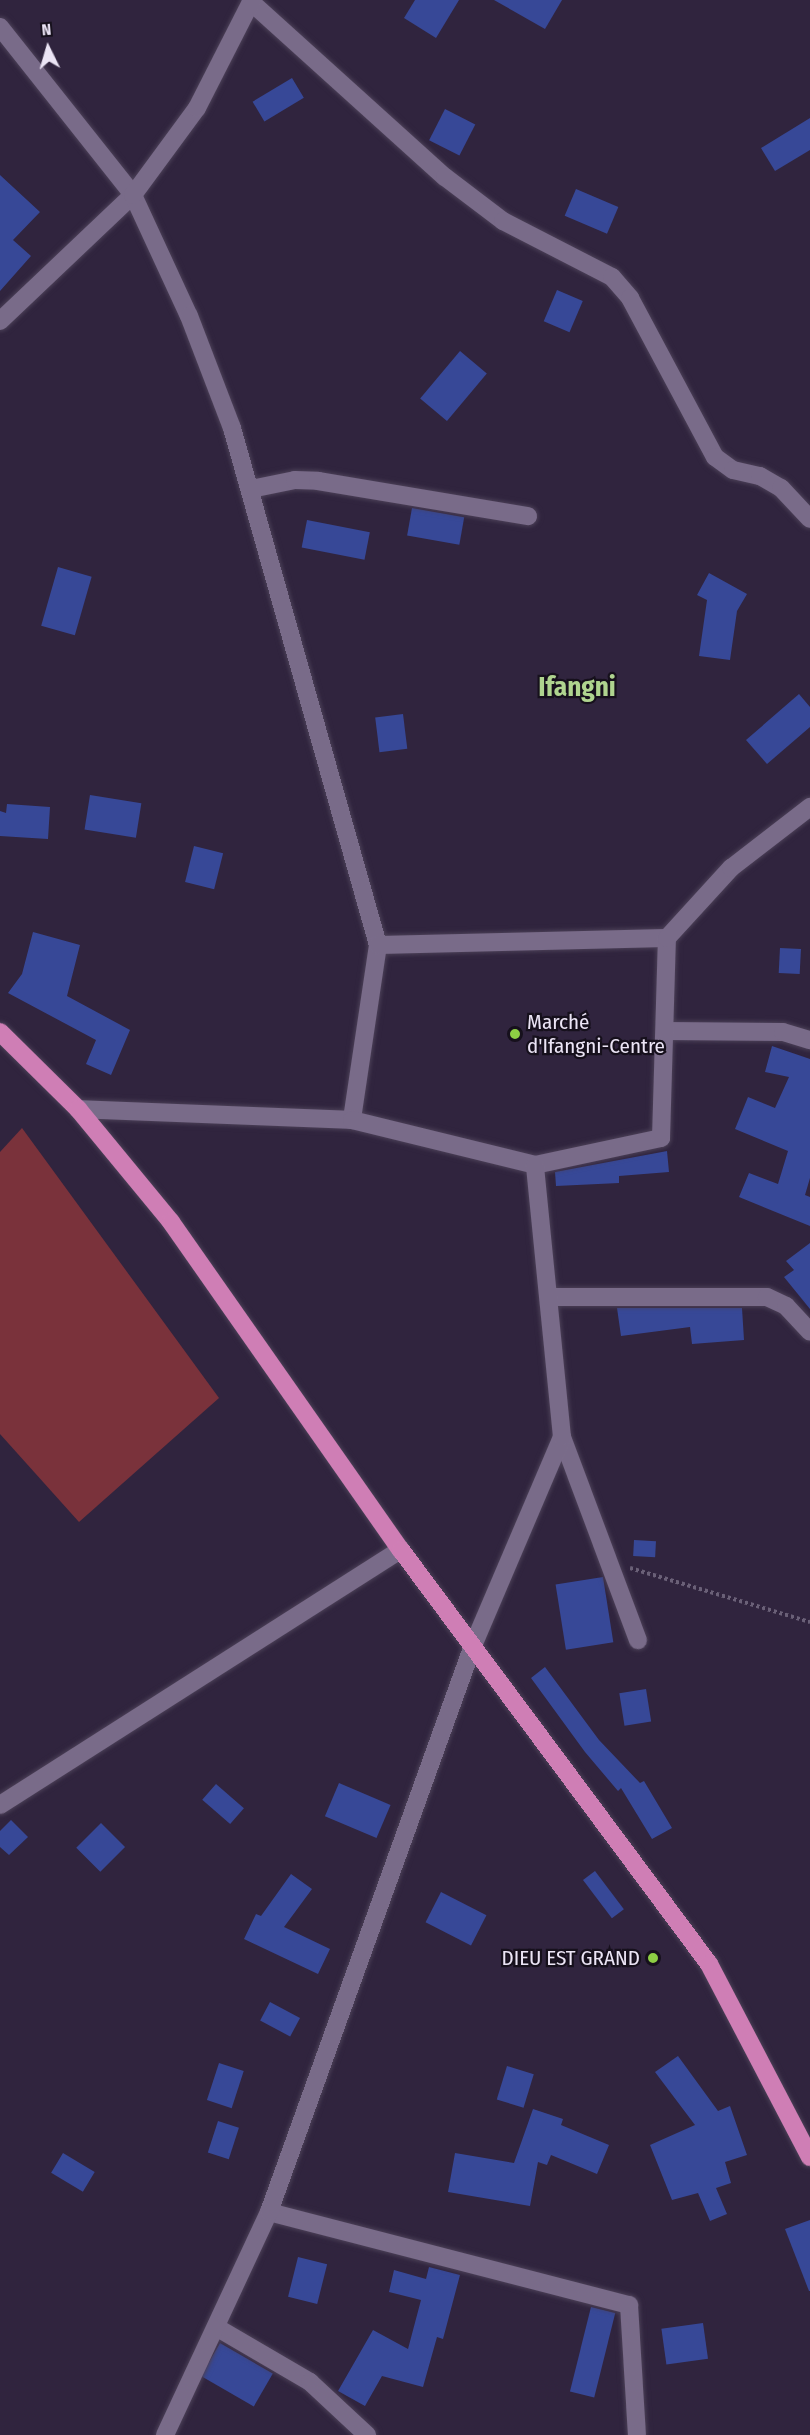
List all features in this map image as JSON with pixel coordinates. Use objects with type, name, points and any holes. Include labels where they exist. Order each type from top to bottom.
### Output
[{"type":"highway","points":[[0,1032],[78,1109],[171,1222],[472,1648],[709,1964],[810,2157]]},
{"type":"street","points":[[0,321],[133,195],[197,108],[252,1],[445,177],[503,221],[612,277],[630,298],[715,458],[733,470],[760,476],[781,488],[810,519]]},
{"type":"street","points":[[0,27],[133,195],[189,316],[251,489],[378,945],[352,1120]]},
{"type":"street","points":[[251,489],[295,480],[318,481],[528,516]]},
{"type":"street","points":[[78,1109],[352,1120],[535,1165],[661,1138],[668,938],[731,868],[810,807]]},
{"type":"street","points":[[378,945],[668,938]]},
{"type":"street","points":[[664,1031],[783,1032],[810,1040]]},
{"type":"street","points":[[535,1165],[562,1437],[612,1562],[638,1640]]},
{"type":"street","points":[[549,1297],[767,1297],[786,1306],[810,1332]]},
{"type":"street","points":[[165,2435],[269,2212],[472,1648],[562,1437]]},
{"type":"street","points":[[0,1805],[401,1550]]},
{"type":"street","points":[[269,2212],[629,2305],[637,2435]]},
{"type":"street","points":[[216,2327],[310,2382],[367,2435]]},
{"type":"path","points":[[612,1562],[810,1622]]},
{"type":"shaded area","points":[[22,1128],[219,1398],[79,1522],[0,1434],[0,1152]]},
{"type":"building","points":[[415,0],[459,0],[436,38],[404,18]]},
{"type":"building","points":[[494,0],[562,0],[545,29]]},
{"type":"building","points":[[292,78],[304,98],[264,121],[253,102]]},
{"type":"building","points":[[445,109],[475,124],[459,156],[429,140]]},
{"type":"building","points":[[810,118],[810,150],[775,171],[761,148]]},
{"type":"building","points":[[0,175],[40,212],[13,240],[31,256],[0,291]]},
{"type":"building","points":[[576,189],[618,207],[607,234],[565,216]]},
{"type":"building","points":[[557,290],[583,301],[569,332],[544,321]]},
{"type":"building","points":[[460,351],[487,373],[447,421],[420,398]]},
{"type":"building","points":[[412,508],[464,517],[459,545],[407,536]]},
{"type":"building","points":[[307,520],[370,532],[364,560],[302,547]]},
{"type":"building","points":[[58,567],[92,577],[75,635],[41,626]]},
{"type":"building","points":[[709,573],[747,594],[737,611],[730,660],[699,656],[707,600],[697,595]]},
{"type":"building","points":[[799,694],[810,707],[810,727],[767,764],[746,740]]},
{"type":"building","points":[[403,714],[407,749],[379,752],[375,717]]},
{"type":"building","points":[[90,795],[141,803],[136,838],[85,830]]},
{"type":"building","points":[[7,804],[50,807],[48,839],[0,836],[0,811],[6,813]]},
{"type":"building","points":[[194,846],[223,853],[214,889],[185,882]]},
{"type":"building","points":[[33,932],[80,945],[67,996],[130,1030],[111,1075],[86,1064],[96,1040],[8,993],[22,974]]},
{"type":"building","points":[[780,948],[801,949],[800,974],[779,973]]},
{"type":"building","points":[[772,1046],[810,1059],[810,1178],[805,1195],[810,1197],[810,1226],[739,1197],[749,1173],[778,1184],[788,1151],[735,1129],[748,1097],[775,1108],[789,1077],[765,1072]]},
{"type":"building","points":[[667,1151],[669,1172],[619,1176],[619,1183],[556,1186],[555,1172]]},
{"type":"building","points":[[810,1243],[810,1309],[784,1277],[794,1270],[786,1261]]},
{"type":"building","points":[[617,1308],[742,1308],[744,1340],[692,1344],[690,1327],[621,1336]]},
{"type":"building","points":[[634,1540],[656,1541],[655,1557],[633,1556]]},
{"type":"building","points":[[603,1577],[613,1642],[566,1650],[556,1585]]},
{"type":"building","points":[[545,1667],[599,1740],[640,1783],[644,1781],[672,1828],[652,1839],[621,1788],[618,1791],[585,1752],[531,1678]]},
{"type":"building","points":[[646,1689],[651,1722],[624,1726],[619,1693]]},
{"type":"building","points":[[339,1783],[391,1805],[376,1838],[325,1816]]},
{"type":"building","points":[[216,1784],[244,1808],[230,1824],[202,1800]]},
{"type":"building","points":[[11,1820],[28,1837],[9,1855],[0,1847],[0,1831]]},
{"type":"building","points":[[101,1823],[125,1847],[100,1872],[76,1848]]},
{"type":"building","points":[[595,1871],[624,1909],[612,1918],[583,1880]]},
{"type":"building","points":[[291,1874],[312,1889],[284,1927],[330,1949],[318,1974],[244,1939],[256,1914],[261,1916]]},
{"type":"building","points":[[441,1892],[486,1915],[471,1945],[426,1922]]},
{"type":"building","points":[[270,2002],[300,2018],[290,2037],[260,2021]]},
{"type":"building","points":[[678,2056],[718,2111],[730,2106],[747,2155],[725,2162],[731,2183],[716,2188],[727,2214],[710,2221],[698,2193],[672,2200],[650,2145],[695,2125],[655,2072]]},
{"type":"building","points":[[219,2063],[244,2071],[232,2108],[207,2100]]},
{"type":"building","points":[[507,2066],[534,2074],[524,2108],[497,2099]]},
{"type":"building","points":[[533,2109],[563,2119],[561,2125],[609,2145],[597,2174],[551,2155],[547,2165],[538,2162],[530,2206],[448,2192],[455,2153],[514,2163]]},
{"type":"building","points":[[218,2121],[239,2128],[229,2159],[208,2152]]},
{"type":"building","points":[[63,2153],[95,2172],[83,2192],[51,2173]]},
{"type":"building","points":[[810,2220],[810,2291],[809,2291],[785,2229]]},
{"type":"building","points":[[298,2257],[327,2264],[317,2304],[288,2297]]},
{"type":"building","points":[[429,2267],[460,2275],[443,2339],[437,2337],[423,2387],[382,2376],[365,2406],[338,2391],[373,2330],[408,2349],[421,2300],[389,2292],[394,2270],[426,2279]]},
{"type":"building","points":[[591,2307],[615,2313],[594,2397],[570,2391]]},
{"type":"building","points":[[703,2323],[708,2359],[666,2364],[661,2329]]},
{"type":"building","points":[[220,2343],[273,2374],[254,2406],[201,2376]]},
{"type":"place","name":"Marché d'Ifangni-Centre","points":[[515,1034]]},
{"type":"place","name":"DIEU EST GRAND","points":[[653,1958]]},
{"type":"district","name":"Ifangni","points":[[577,688]]}]
